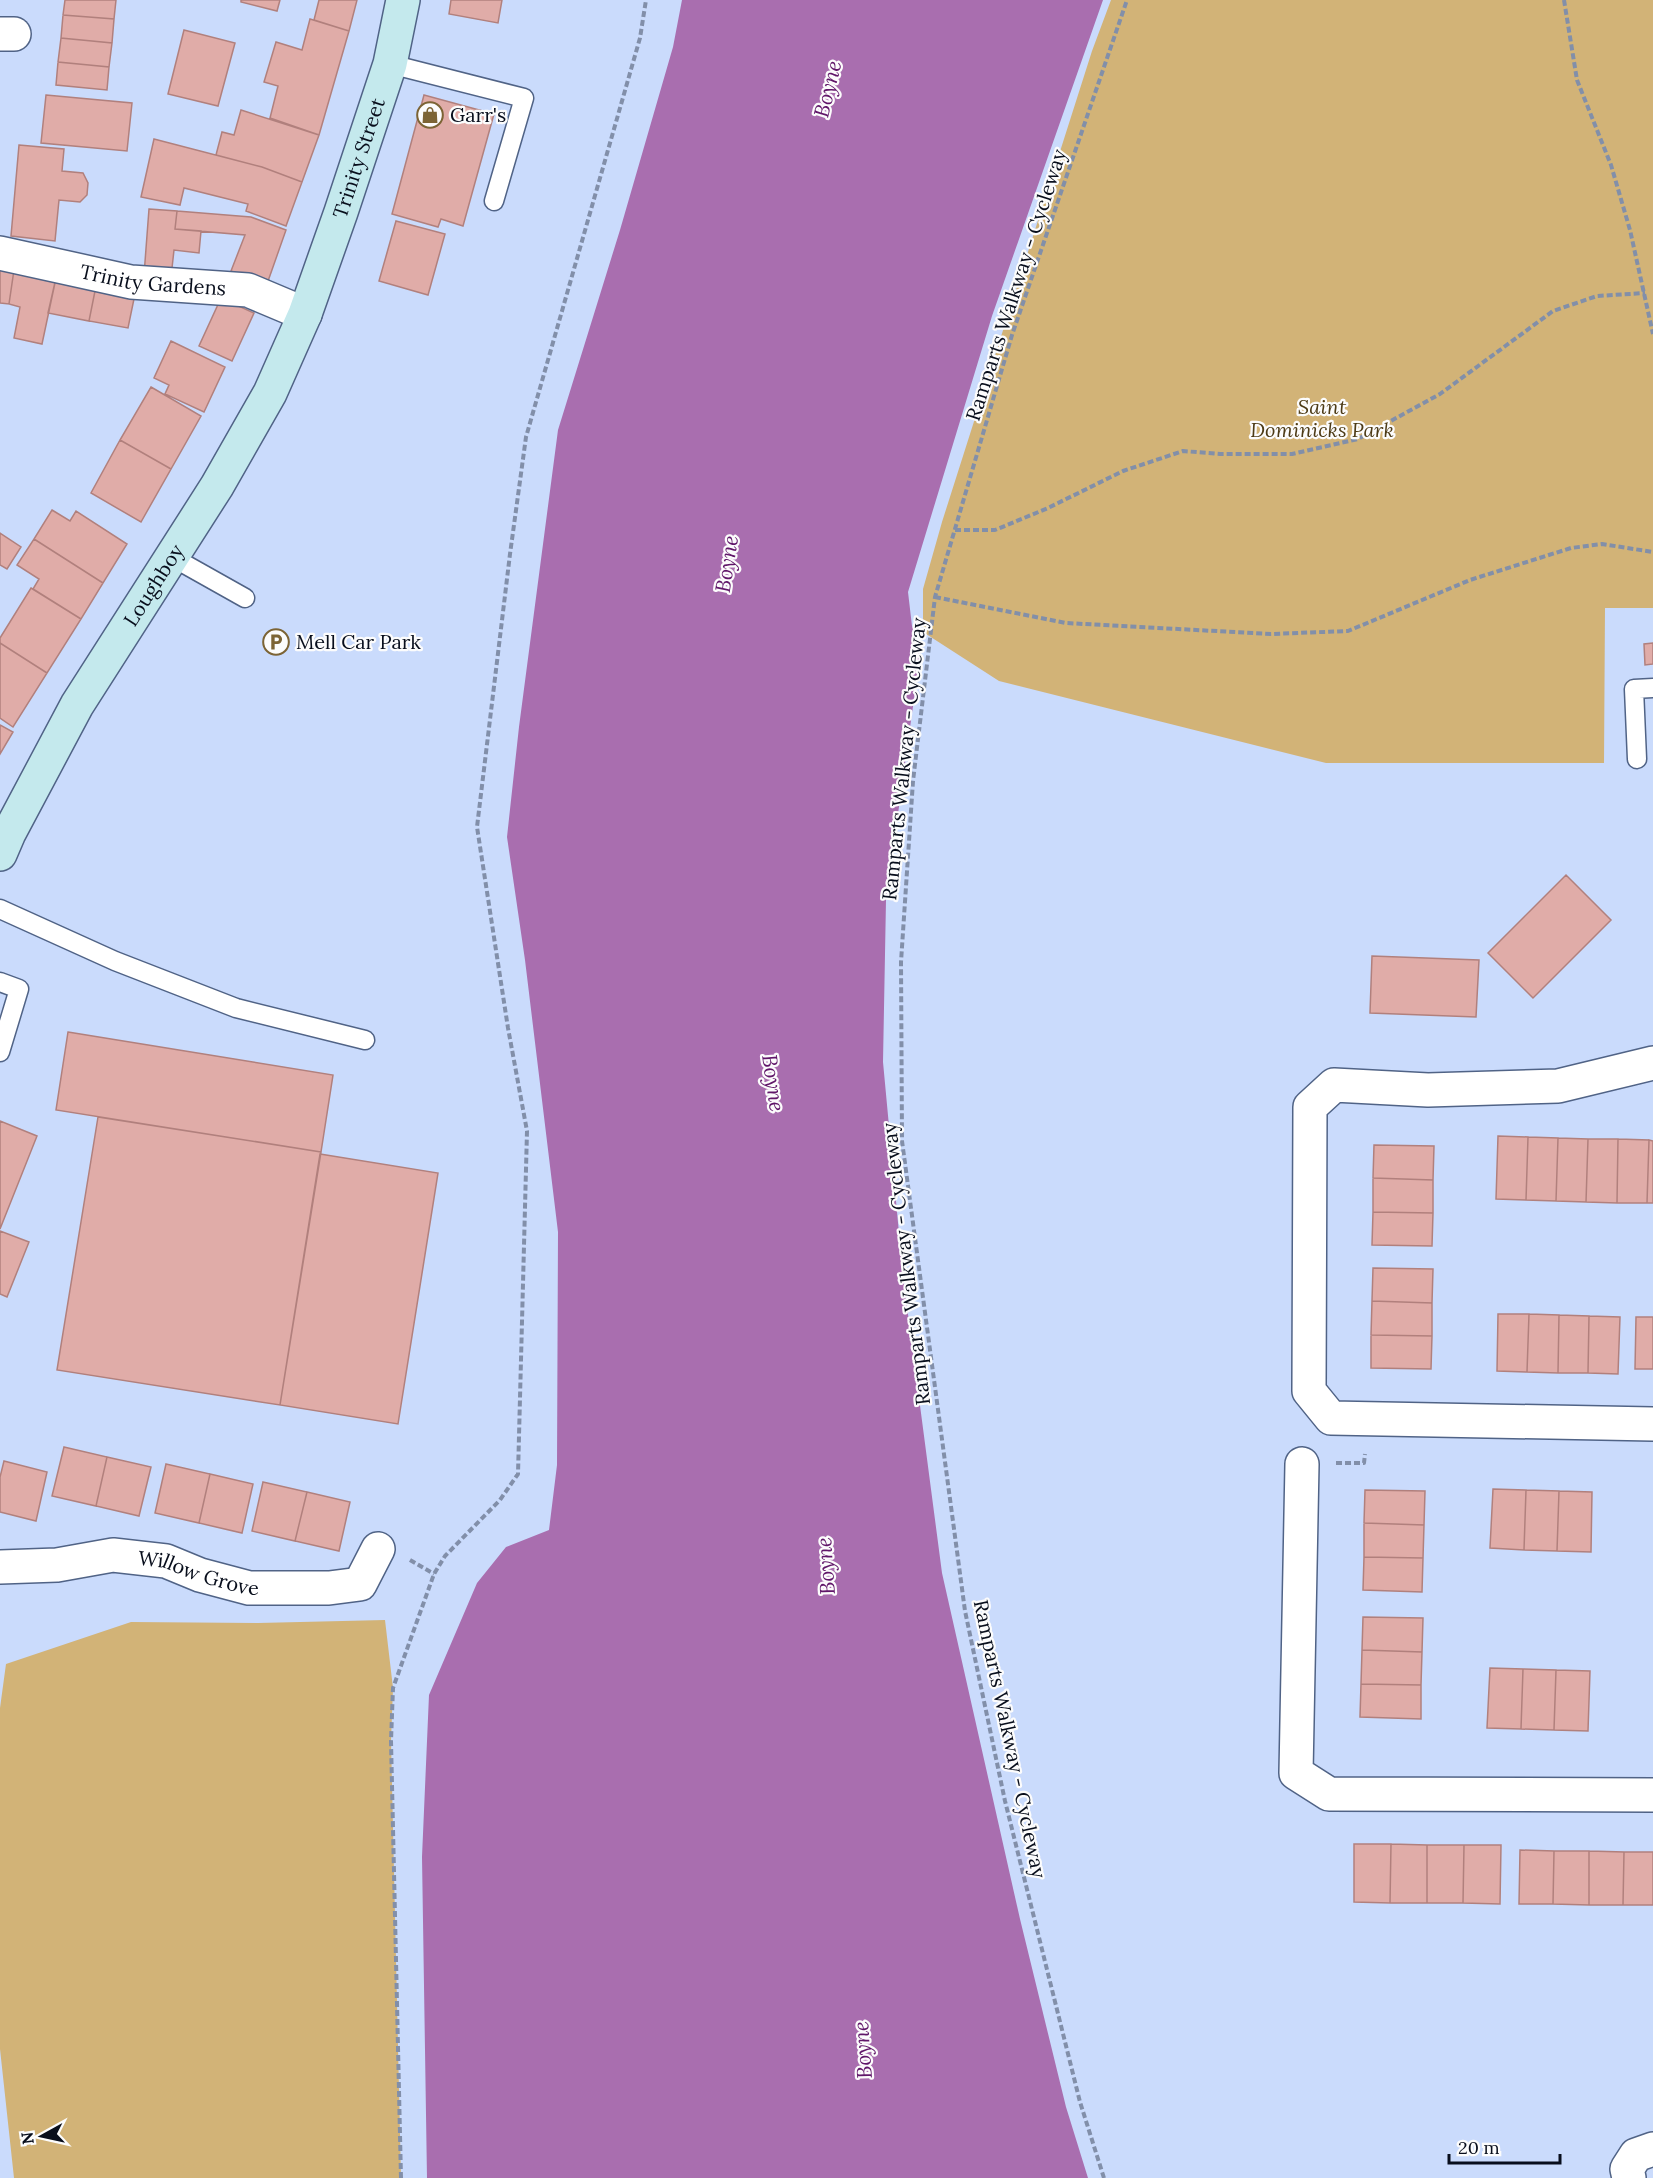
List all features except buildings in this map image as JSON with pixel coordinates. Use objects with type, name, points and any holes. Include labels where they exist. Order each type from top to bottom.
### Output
[{"type":"main road","name":"Trinity Street","points":[[305,314],[390,64],[403,0]]},
{"type":"main road","name":"Loughboy","points":[[3,839],[77,705],[216,486],[270,393],[305,314]]},
{"type":"street","name":"Trinity Gardens","points":[[0,253],[131,282],[248,290],[305,314]]},
{"type":"street","points":[[1653,1063],[1558,1086],[1428,1090],[1334,1085],[1310,1107],[1309,1355],[1309,1391],[1331,1418],[1653,1424]]},
{"type":"street","points":[[1302,1464],[1296,1773],[1329,1794],[1653,1795]]},
{"type":"street","name":"Willow Grove","points":[[0,1566],[57,1565],[113,1555],[166,1561],[200,1575],[249,1588],[329,1588],[360,1584],[378,1549]]},
{"type":"street","points":[[1629,2178],[1627,2169],[1636,2155],[1653,2149]]},
{"type":"lane","points":[[390,64],[524,98],[494,201]]},
{"type":"lane","points":[[172,557],[245,598]]},
{"type":"lane","points":[[1637,759],[1634,689],[1653,688]]},
{"type":"lane","points":[[0,909],[115,961],[236,1008],[365,1040]]},
{"type":"lane","points":[[0,982],[19,989],[0,1052]]},
{"type":"path","points":[[401,2178],[391,1753],[393,1688],[434,1574],[445,1556],[500,1500],[518,1474],[527,1131],[508,1028],[477,827],[526,437],[640,38],[646,0]]},
{"type":"path","name":"Ramparts Walkway - Cycleway","points":[[1104,2178],[1080,2102],[1005,1801],[965,1611],[903,1141],[901,962],[913,781],[935,597],[1012,335],[1127,0]]},
{"type":"path","points":[[1564,0],[1577,80],[1611,165],[1630,230],[1653,334]]},
{"type":"path","points":[[955,530],[995,530],[1048,508],[1123,471],[1183,451],[1221,454],[1292,454],[1358,439],[1440,394],[1553,310],[1597,296],[1645,294]]},
{"type":"path","points":[[935,597],[1066,623],[1271,634],[1348,631],[1470,580],[1571,548],[1602,544],[1653,552]]},
{"type":"green space","name":"Saint Dominicks Park","points":[[1111,0],[1653,0],[1653,608],[1605,608],[1604,763],[1326,763],[999,681],[923,632],[923,589],[942,522],[1092,51]]},
{"type":"green space","points":[[385,1620],[393,1688],[391,1741],[401,2178],[14,2178],[0,2049],[0,1708],[6,1664],[131,1622],[258,1623]]},
{"type":"water","name":"Boyne","points":[[682,0],[1103,0],[992,316],[908,592],[912,626],[921,649],[886,900],[883,1062],[903,1276],[942,1573],[1020,1919],[1066,2107],[1088,2178],[427,2178],[422,1857],[429,1695],[477,1583],[506,1547],[549,1530],[557,1465],[558,1232],[525,960],[507,837],[519,727],[558,430],[620,230],[673,47]]},
{"type":"place","name":"Garr's","points":[[430,115]]},
{"type":"place","name":"Mell Car Park","points":[[276,642]]}]
